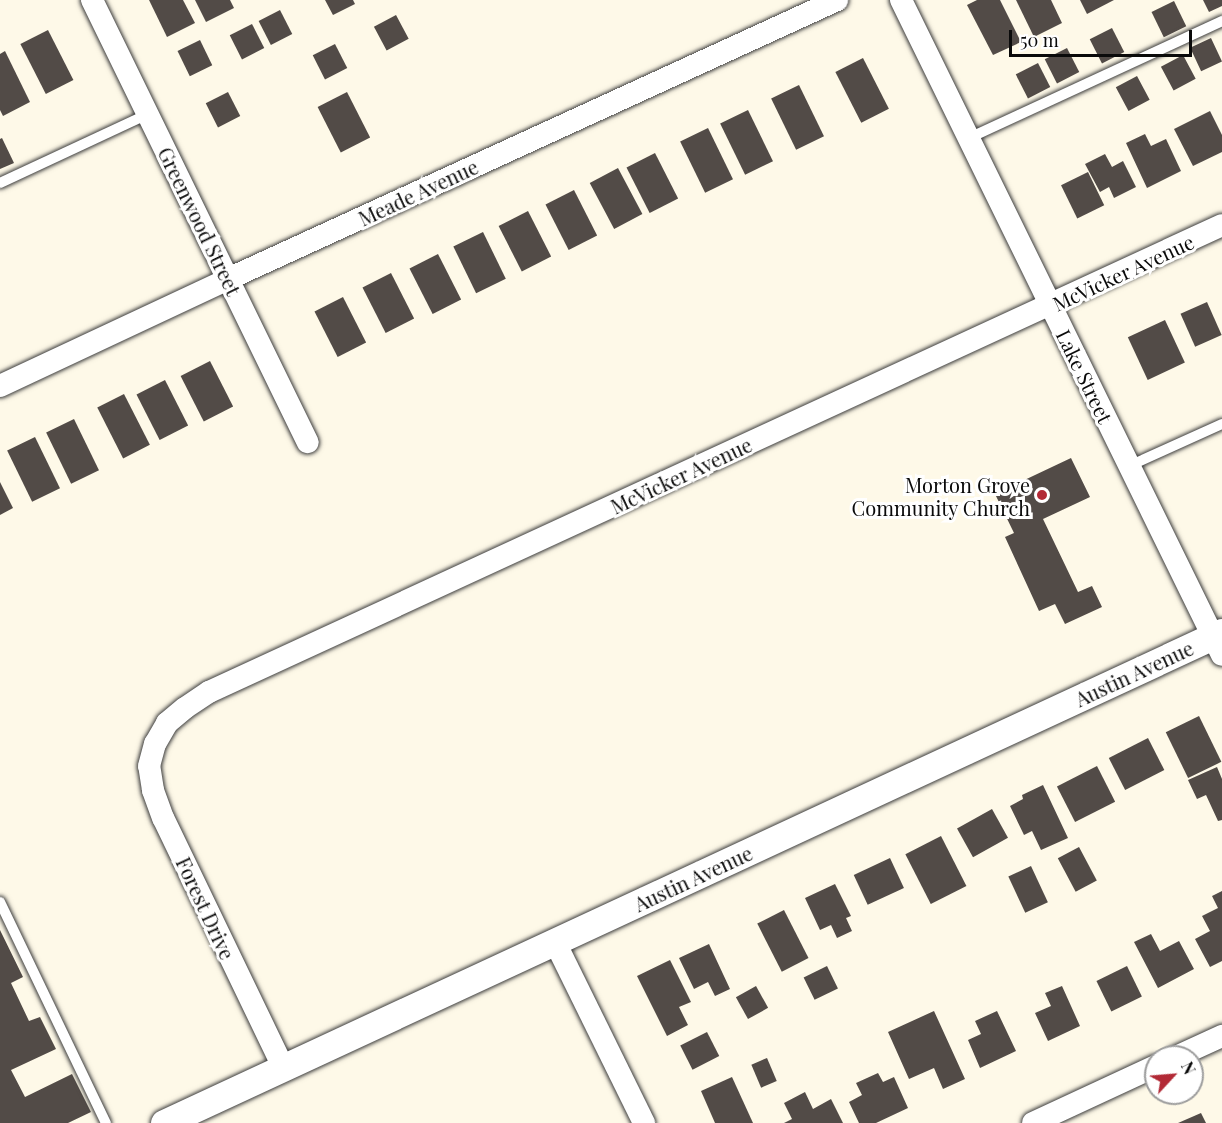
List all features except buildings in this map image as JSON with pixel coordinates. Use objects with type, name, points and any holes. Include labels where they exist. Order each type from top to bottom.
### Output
[{"type":"street","name":"Greenwood Street","points":[[92,0],[308,442]]},
{"type":"street","name":"Meade Avenue","points":[[0,386],[837,0]]},
{"type":"street","name":"Lake Street","points":[[901,0],[1129,466],[1219,641]]},
{"type":"street","name":"McVicker Avenue","points":[[155,744],[167,723],[210,692],[1222,225]]},
{"type":"street","name":"Austin Avenue","points":[[164,1123],[555,942],[1219,641]]},
{"type":"street","name":"Forest Drive","points":[[155,744],[149,766],[153,790],[163,818],[283,1067]]},
{"type":"street","points":[[555,942],[644,1123]]},
{"type":"street","points":[[1202,1045],[1222,1036]]},
{"type":"street","points":[[1033,1123],[1144,1072]]},
{"type":"lane","points":[[969,138],[1222,21]]},
{"type":"lane","points":[[0,183],[148,114]]},
{"type":"lane","points":[[1129,466],[1222,424]]},
{"type":"lane","points":[[0,902],[106,1123]]},
{"type":"place","name":"Morton Grove Community Church","points":[[1042,495]]}]
